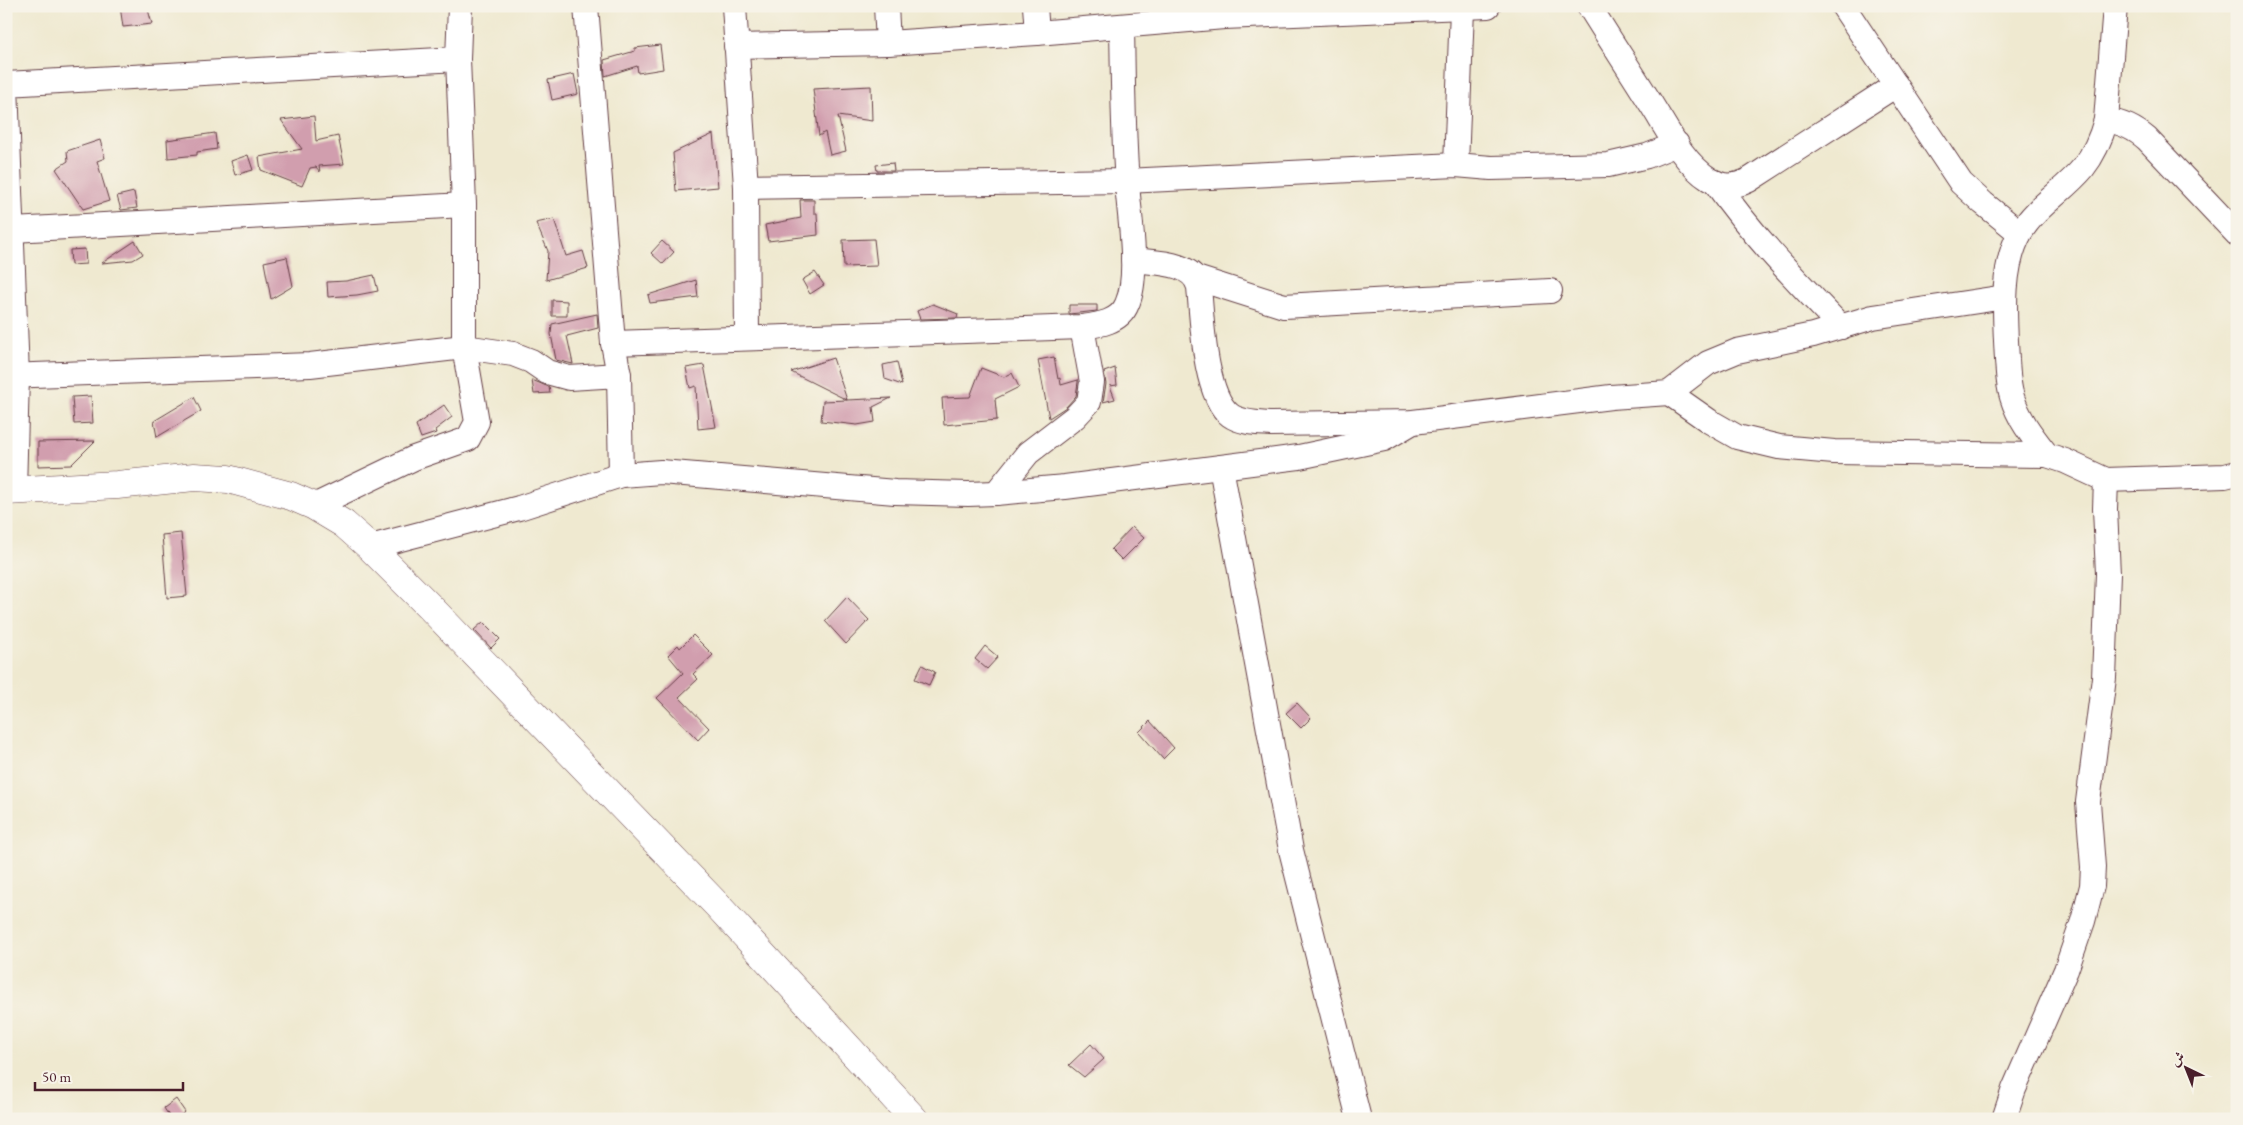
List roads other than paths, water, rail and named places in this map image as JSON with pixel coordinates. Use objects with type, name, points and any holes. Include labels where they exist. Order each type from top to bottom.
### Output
[{"type":"main road","points":[[10,491],[118,485],[194,477],[228,479],[291,496],[314,506],[344,524],[370,547],[717,904],[914,1119]]},
{"type":"street","points":[[314,506],[414,458],[468,439],[477,422],[464,347],[464,205],[458,59],[460,6]]},
{"type":"street","points":[[586,6],[613,343],[619,375],[621,475]]},
{"type":"street","points":[[734,6],[746,187],[747,338]]},
{"type":"street","points":[[886,6],[888,43]]},
{"type":"street","points":[[1035,6],[1037,33]]},
{"type":"street","points":[[736,46],[888,43],[1318,12],[1462,9],[1488,6]]},
{"type":"street","points":[[1589,6],[1677,144],[1701,172],[1715,182],[1767,250],[1841,327]]},
{"type":"street","points":[[1843,6],[1922,127],[1961,182],[1983,203],[2020,233]]},
{"type":"street","points":[[2047,455],[2022,421],[2011,396],[2005,297],[2010,260],[2020,233],[2045,203],[2083,168],[2095,150],[2106,120],[2114,6]]},
{"type":"street","points":[[1456,166],[1462,9]]},
{"type":"street","points":[[613,343],[1082,327],[1100,325],[1111,321],[1127,305],[1130,294],[1133,260],[1126,181],[1122,26]]},
{"type":"street","points":[[10,491],[13,230],[6,84],[458,59]]},
{"type":"street","points":[[1715,182],[1730,186],[1749,180],[1896,85]]},
{"type":"street","points":[[2106,120],[2121,122],[2134,128],[2147,139],[2237,234]]},
{"type":"street","points":[[746,187],[1126,181],[1456,166],[1491,168],[1608,165],[1647,156],[1677,144]]},
{"type":"street","points":[[13,230],[464,205]]},
{"type":"street","points":[[1133,260],[1180,267],[1196,278],[1284,306],[1550,291]]},
{"type":"street","points":[[1196,278],[1199,286],[1213,388],[1220,404],[1232,416],[1251,422],[1271,424],[1413,422],[1611,397],[1669,393],[1708,363],[1737,351],[1813,335],[1873,316],[2005,297]]},
{"type":"street","points":[[996,493],[1028,453],[1080,413],[1089,402],[1092,395],[1092,382],[1082,327]]},
{"type":"street","points":[[11,376],[310,365],[464,347],[513,354],[531,361],[547,372],[569,378],[619,375]]},
{"type":"street","points":[[1669,393],[1709,421],[1737,437],[1779,447],[1834,452],[2047,455],[2106,480],[2233,476]]},
{"type":"street","points":[[370,547],[519,508],[621,475],[661,472],[904,492],[996,493],[1064,487],[1299,457],[1384,439],[1413,422]]},
{"type":"street","points":[[1221,467],[1291,850],[1359,1119]]},
{"type":"street","points":[[2004,1119],[2014,1089],[2066,970],[2083,921],[2092,886],[2093,867],[2088,802],[2104,678],[2108,574],[2104,509],[2106,480]]}]
